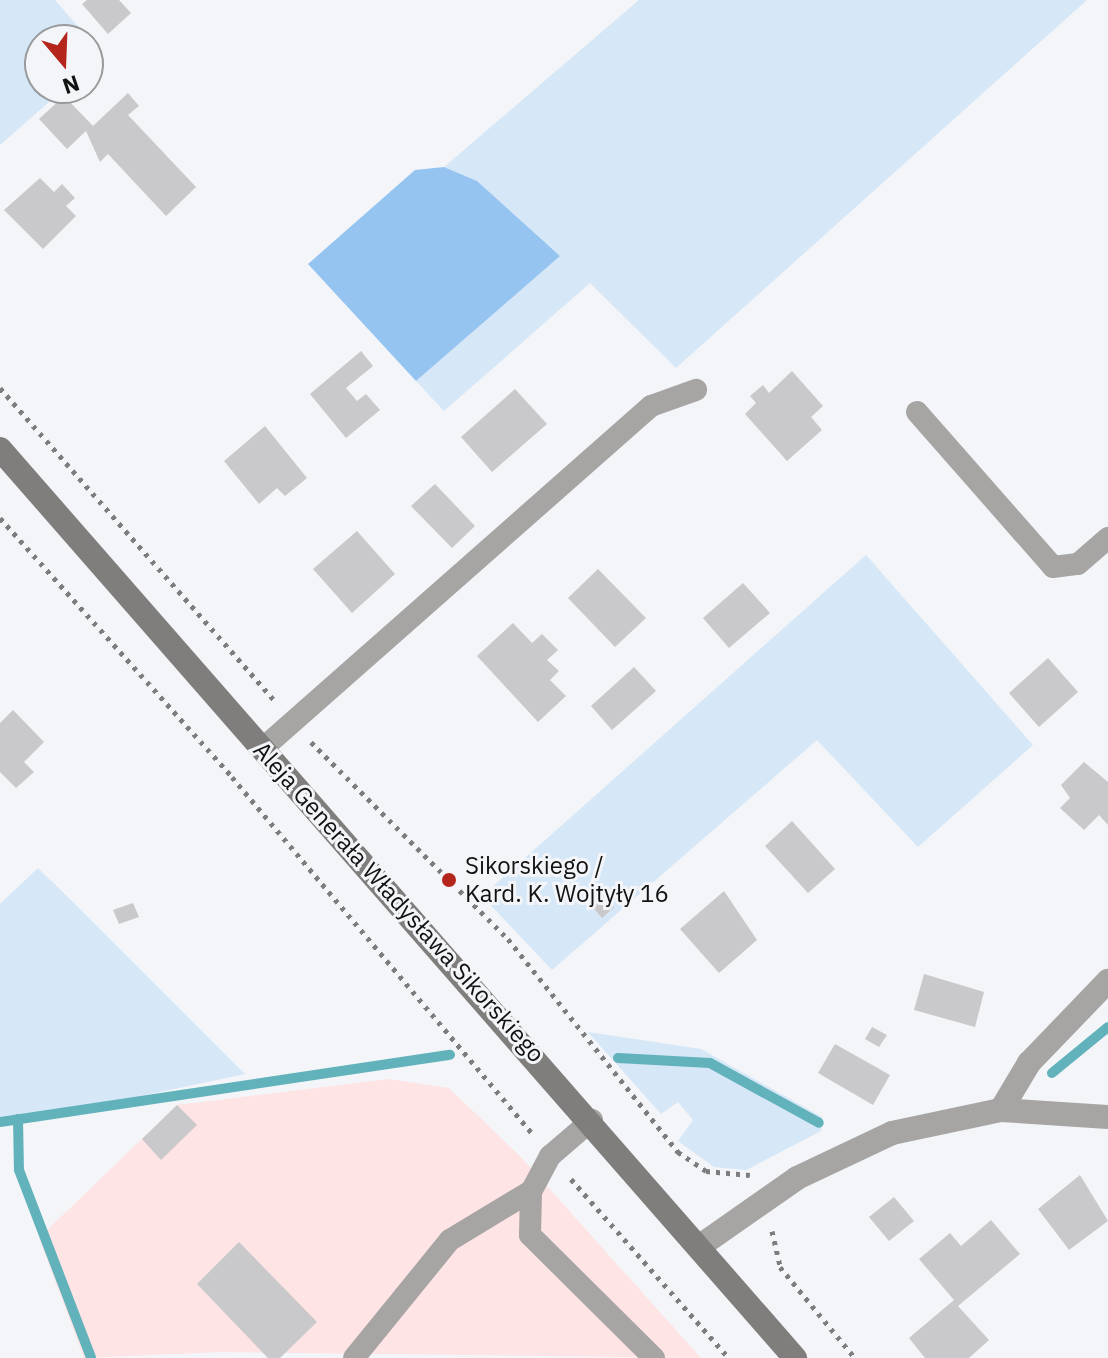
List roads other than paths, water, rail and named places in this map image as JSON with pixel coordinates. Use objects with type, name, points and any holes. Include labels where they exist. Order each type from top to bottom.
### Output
[{"type":"main road","name":"Aleja Generała Władysława Sikorskiego","points":[[0,449],[592,1120],[700,1246],[788,1356]]},
{"type":"street","points":[[1001,1110],[1029,1063],[1108,981]]},
{"type":"street","points":[[700,1246],[842,1153],[904,1129],[1001,1110],[1108,1117]]},
{"type":"lane","points":[[262,749],[295,724],[651,406],[696,390]]},
{"type":"lane","points":[[917,412],[1053,567],[1078,564],[1108,538]]},
{"type":"lane","points":[[592,1120],[550,1156],[531,1191],[530,1235],[654,1358]]},
{"type":"lane","points":[[354,1358],[450,1240],[531,1191]]},
{"type":"waterway","points":[[1052,1073],[1108,1027]]},
{"type":"waterway","points":[[0,1122],[450,1055]]},
{"type":"waterway","points":[[618,1058],[710,1063],[819,1123]]},
{"type":"waterway","points":[[18,1119],[19,1170],[91,1358]]},
{"type":"place","name":"Sikorskiego / Kard. K. Wojtyły 16","points":[[449,880]]}]
